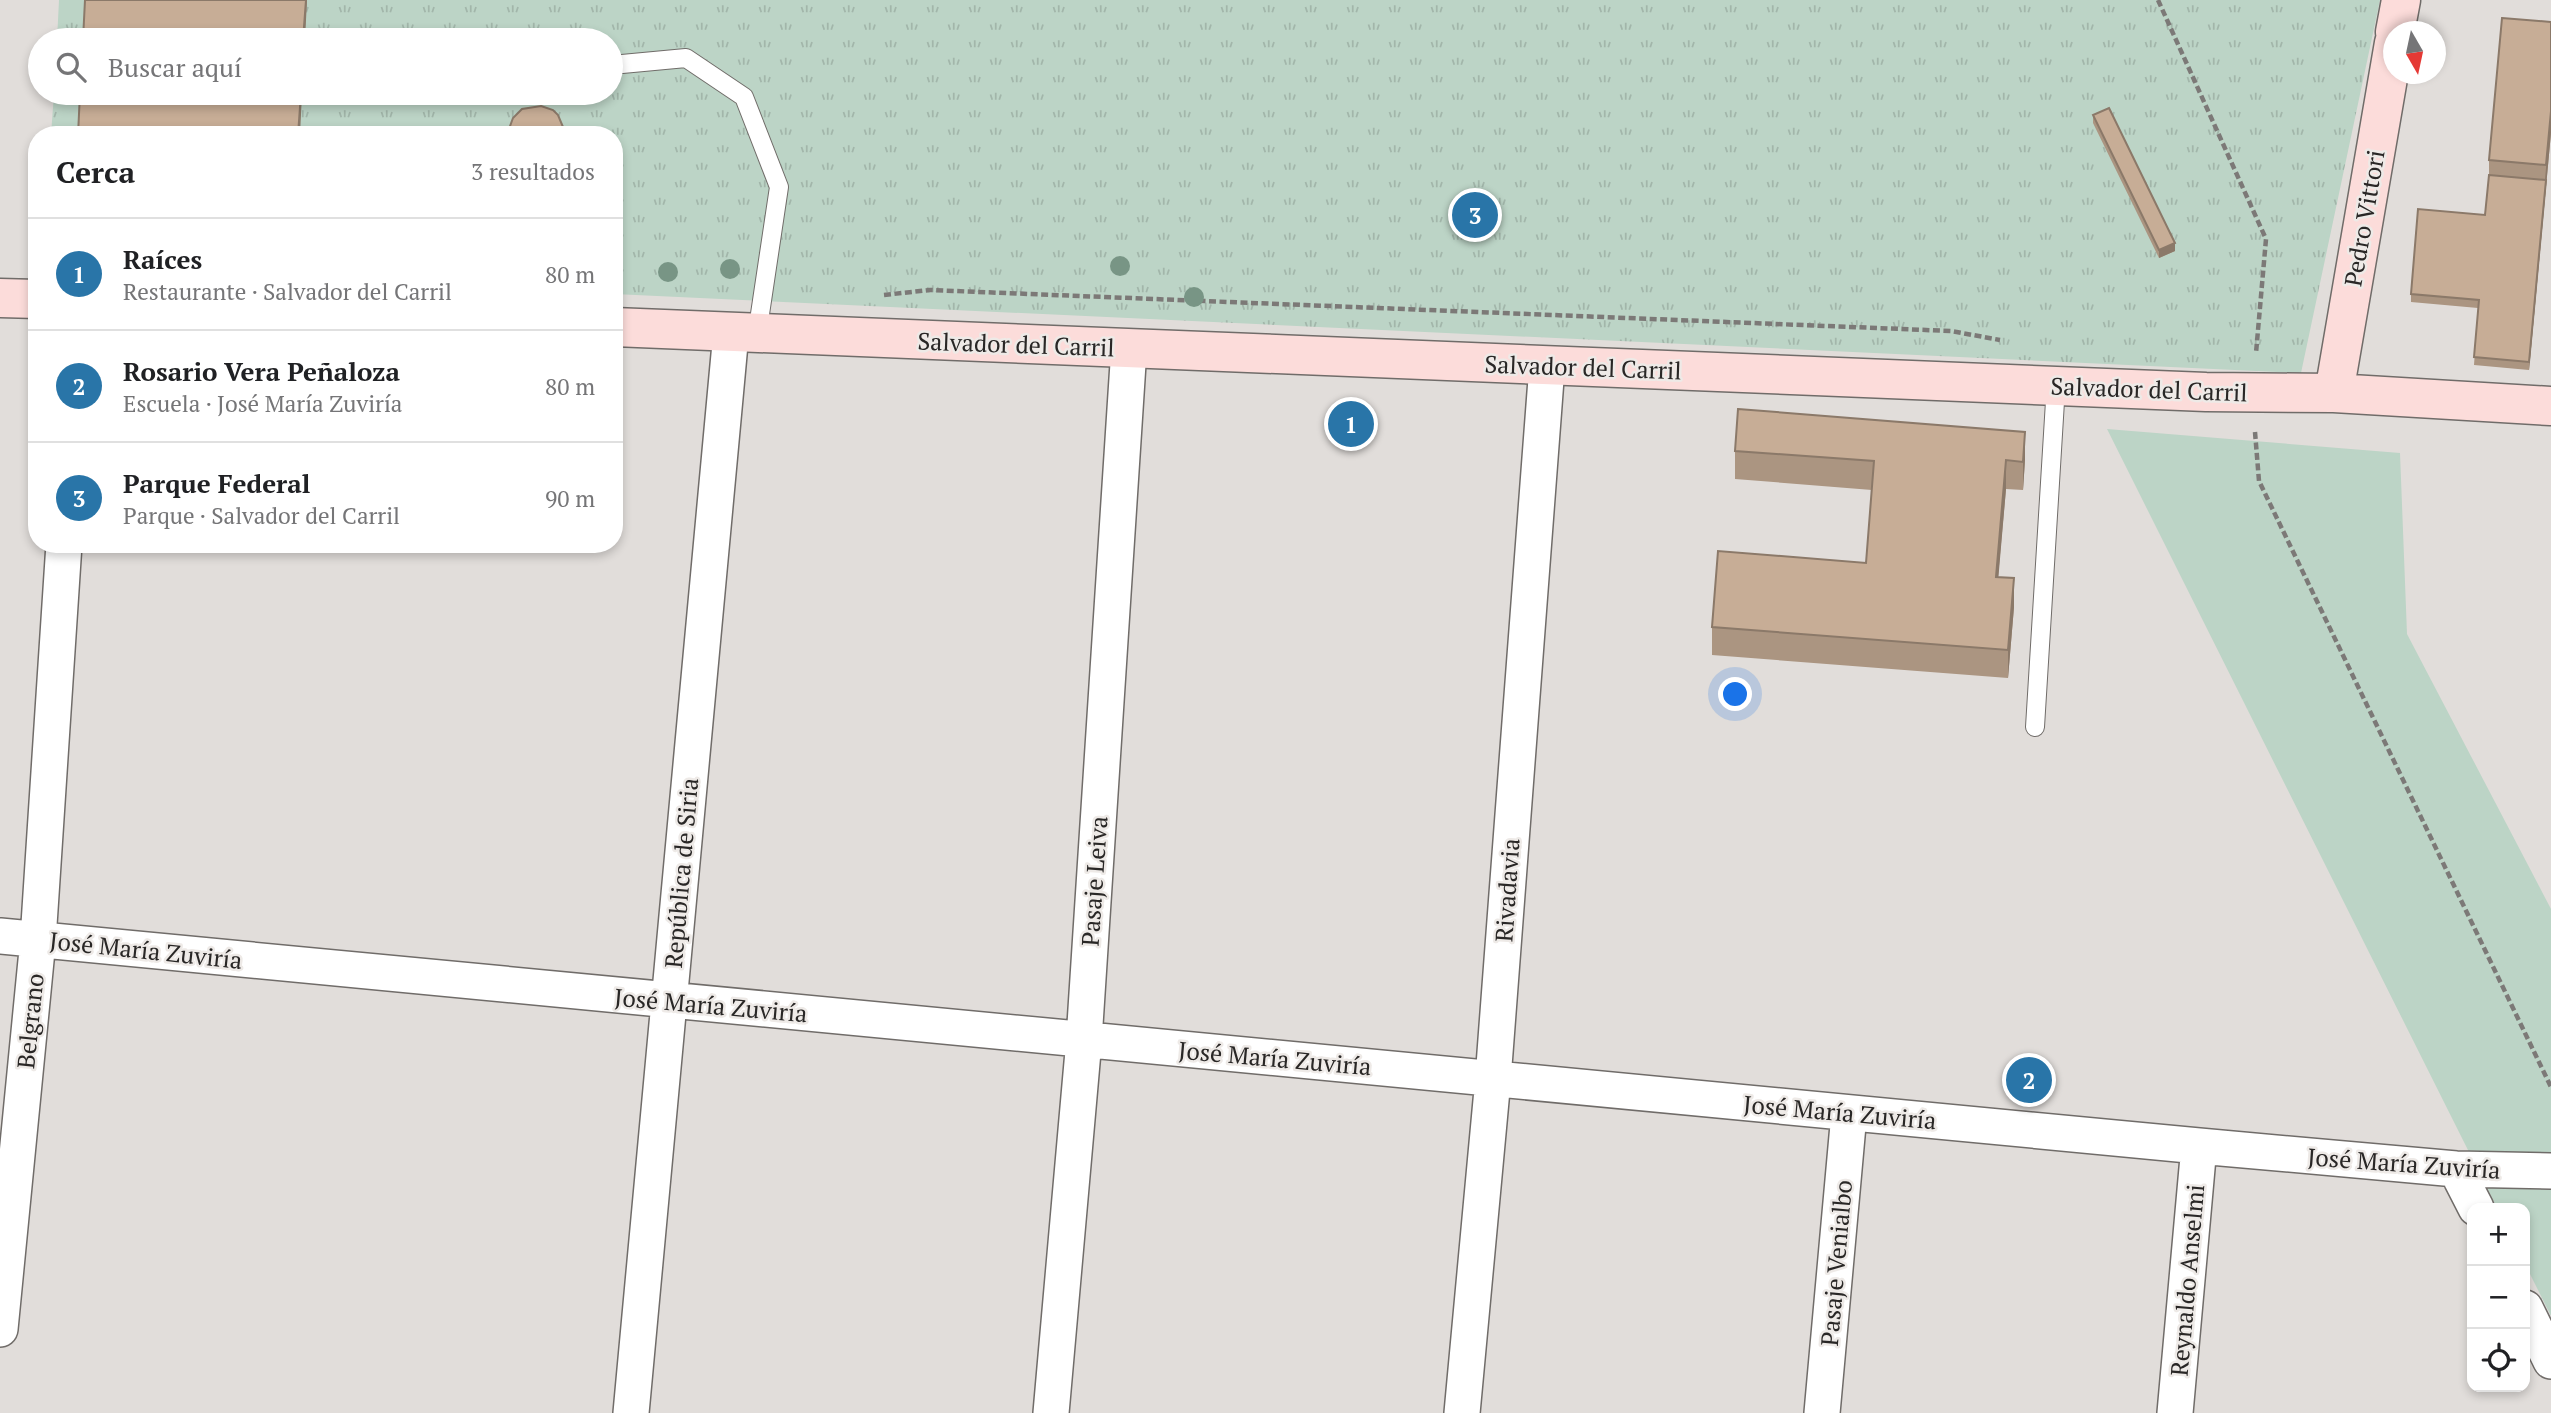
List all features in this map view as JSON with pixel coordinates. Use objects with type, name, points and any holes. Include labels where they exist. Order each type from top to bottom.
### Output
[{"type":"main road","points":[[2397,21],[2401,0]]},
{"type":"main road","name":"Pedro Vittori","points":[[2334,393],[2386,84]]},
{"type":"main road","points":[[0,298],[28,299]]},
{"type":"main road","name":"Salvador del Carril","points":[[623,327],[2252,393],[2334,393],[2551,406]]},
{"type":"street","name":"República de Siria","points":[[631,1413],[669,1001],[744,333]]},
{"type":"street","name":"Pasaje Leiva","points":[[1051,1413],[1084,1040],[1129,348]]},
{"type":"street","name":"Rivadavia","points":[[1462,1413],[1493,1079],[1548,366]]},
{"type":"street","name":"Belgrano","points":[[0,1329],[38,940],[63,553]]},
{"type":"street","name":"José María Zuviría","points":[[0,936],[1849,1114],[2456,1169],[2551,1171]]},
{"type":"street","name":"Pasaje Venialbo","points":[[1822,1413],[1849,1114]]},
{"type":"street","name":"Reynaldo Anselmi","points":[[2175,1413],[2199,1146]]},
{"type":"street","points":[[2456,1169],[2473,1203]]},
{"type":"street","points":[[2530,1318],[2551,1361]]},
{"type":"lane","points":[[623,64],[687,58],[744,97],[779,187],[744,333]]},
{"type":"lane","points":[[2035,727],[2056,385]]},
{"type":"path","points":[[2158,0],[2266,239],[2252,393],[2259,481],[2551,1087]]},
{"type":"path","points":[[879,295],[930,290],[1359,306],[1951,331],[2004,341]]},
{"type":"green space","points":[[59,0],[2380,0],[2301,373],[623,294],[623,126],[52,126],[53,105],[623,105],[623,28],[58,28]]},
{"type":"green space","points":[[2107,429],[2400,453],[2407,634],[2551,909],[2551,1316],[2530,1274],[2530,1203],[2494,1203]]},
{"type":"building","points":[[85,0],[306,0],[304,28],[84,28]]},
{"type":"building","points":[[2502,18],[2551,22],[2551,111],[2546,165],[2489,160]]},
{"type":"building","points":[[79,105],[300,105],[299,126],[78,126]]},
{"type":"building","points":[[541,106],[553,110],[563,126],[510,126],[513,118],[522,109]]},
{"type":"building","points":[[2109,108],[2175,243],[2159,250],[2093,115]]},
{"type":"building","points":[[2489,175],[2546,180],[2529,362],[2474,357],[2479,300],[2411,294],[2418,209],[2485,215]]},
{"type":"building","points":[[1738,409],[2025,432],[2023,462],[2006,460],[1996,577],[2014,578],[2008,650],[1712,627],[1718,551],[1866,563],[1874,461],[1735,451]]},
{"type":"place","name":"Parque Federal","points":[[1475,215]]},
{"type":"place","name":"Raíces","points":[[1351,424]]},
{"type":"place","name":"Rosario Vera Peñaloza","points":[[2029,1080]]}]
